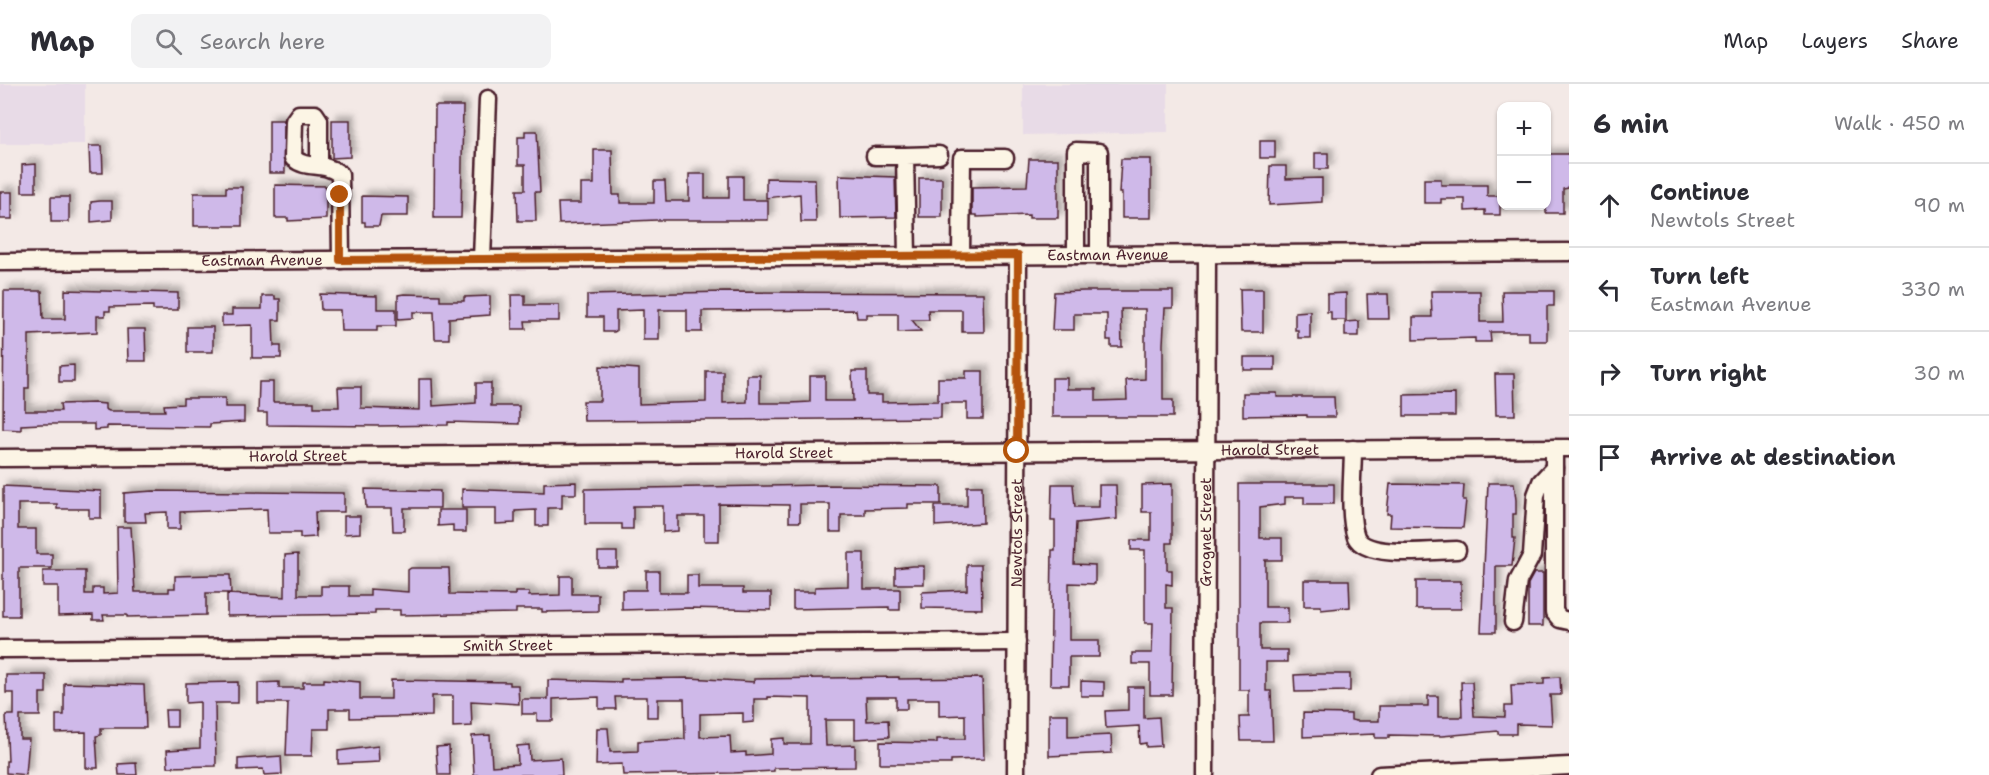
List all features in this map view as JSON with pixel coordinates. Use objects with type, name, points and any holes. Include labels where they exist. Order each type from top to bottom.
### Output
[{"type":"street","points":[[482,259],[488,99]]},
{"type":"street","points":[[1076,255],[1076,151],[1099,152],[1099,255]]},
{"type":"street","points":[[875,156],[939,155]]},
{"type":"street","points":[[905,156],[907,256]]},
{"type":"street","points":[[962,256],[962,158],[1005,158]]},
{"type":"street","points":[[319,165],[328,166],[340,174],[340,260]]},
{"type":"street","points":[[1076,223],[1099,223]]},
{"type":"street","name":"Eastman Avenue","points":[[0,262],[1569,252]]},
{"type":"street","name":"Grognet Street","points":[[1205,775],[1208,254]]},
{"type":"street","name":"Newtols Street","points":[[1016,775],[1018,255]]},
{"type":"street","points":[[1562,448],[1554,468],[1554,612],[1560,619],[1569,621]]},
{"type":"street","name":"Harold Street","points":[[0,458],[1562,448]]},
{"type":"street","points":[[1353,449],[1353,526],[1357,539],[1370,549],[1385,552],[1457,550]]},
{"type":"street","points":[[1513,622],[1518,581],[1532,555],[1536,495],[1540,482],[1554,468]]},
{"type":"street","name":"Smith Street","points":[[0,649],[1017,642]]},
{"type":"street","points":[[1379,775],[1569,766]]},
{"type":"shaded area","points":[[0,84],[85,84],[85,144],[0,144]]},
{"type":"shaded area","points":[[1023,84],[1168,84],[1168,132],[1023,135]]},
{"type":"building","points":[[435,106],[463,106],[461,218],[434,218]]},
{"type":"building","points":[[269,120],[284,120],[285,173],[269,173]]},
{"type":"building","points":[[332,120],[350,120],[350,157],[332,158]]},
{"type":"building","points":[[525,131],[537,131],[540,192],[535,192],[536,221],[518,221],[517,190],[525,190],[525,165],[518,165],[518,137],[525,137]]},
{"type":"building","points":[[1260,141],[1275,141],[1275,158],[1260,158]]},
{"type":"building","points":[[89,146],[102,146],[103,173],[90,173]]},
{"type":"building","points":[[594,150],[612,150],[613,195],[620,195],[620,203],[654,203],[654,181],[665,181],[666,201],[689,201],[689,174],[705,174],[705,198],[729,198],[729,176],[743,176],[743,200],[768,200],[768,220],[657,220],[559,224],[558,203],[581,203],[581,184],[594,184]]},
{"type":"building","points":[[1315,153],[1328,153],[1328,169],[1315,169]]},
{"type":"building","points":[[1551,154],[1569,154],[1569,183],[1568,188],[1563,189],[1563,213],[1546,213],[1546,210],[1551,210]]},
{"type":"building","points":[[1029,159],[1058,159],[1058,218],[1029,218],[1029,215],[977,217],[977,215],[972,215],[972,187],[1027,186]]},
{"type":"building","points":[[1121,159],[1151,159],[1151,218],[1122,218],[1122,193],[1119,193]]},
{"type":"building","points":[[36,164],[36,192],[22,192],[22,165]]},
{"type":"building","points":[[1270,166],[1286,166],[1286,179],[1322,178],[1322,202],[1269,205]]},
{"type":"building","points":[[839,175],[895,177],[896,217],[840,218]]},
{"type":"building","points":[[766,178],[815,179],[816,222],[801,222],[800,194],[766,198]]},
{"type":"building","points":[[919,178],[942,178],[942,217],[919,217]]},
{"type":"building","points":[[1424,179],[1441,179],[1441,185],[1487,185],[1487,196],[1497,196],[1497,210],[1500,210],[1500,215],[1485,215],[1485,210],[1465,211],[1465,199],[1441,199],[1441,203],[1424,203]]},
{"type":"building","points":[[275,185],[326,186],[326,219],[288,221],[288,218],[275,218]]},
{"type":"building","points":[[226,187],[242,187],[242,226],[194,226],[194,193],[226,193]]},
{"type":"building","points":[[0,192],[12,192],[12,219],[0,219]]},
{"type":"building","points":[[362,196],[408,197],[408,216],[381,216],[379,226],[365,226],[365,222],[362,222]]},
{"type":"building","points":[[51,197],[69,197],[69,222],[51,222]]},
{"type":"building","points":[[112,201],[112,220],[91,222],[91,202]]},
{"type":"building","points":[[1240,289],[1263,289],[1263,332],[1241,332]]},
{"type":"building","points":[[65,290],[178,293],[178,310],[153,310],[153,306],[110,307],[110,311],[105,311],[105,316],[97,316],[97,332],[29,335],[29,388],[25,388],[25,411],[61,411],[60,404],[95,403],[105,404],[105,409],[109,411],[165,411],[164,405],[183,404],[183,398],[225,398],[225,407],[244,407],[244,422],[210,424],[210,427],[107,426],[107,429],[94,430],[94,424],[41,424],[21,425],[21,430],[3,429],[4,291],[42,291],[43,319],[65,319]]},
{"type":"building","points":[[1173,291],[1173,308],[1165,308],[1163,400],[1173,400],[1173,417],[1052,417],[1052,378],[1067,378],[1067,389],[1096,389],[1096,401],[1127,400],[1126,380],[1145,379],[1145,309],[1121,309],[1122,347],[1111,347],[1111,340],[1107,340],[1107,314],[1074,314],[1074,330],[1052,330],[1054,292]]},
{"type":"building","points":[[1431,291],[1480,291],[1480,322],[1503,322],[1502,291],[1554,291],[1554,306],[1547,306],[1547,341],[1529,341],[1529,332],[1490,332],[1491,342],[1475,342],[1475,338],[1413,340],[1413,317],[1432,317]]},
{"type":"building","points":[[725,292],[983,293],[984,332],[962,332],[962,310],[928,310],[929,320],[912,320],[921,331],[898,332],[898,314],[867,314],[867,318],[857,318],[856,310],[702,311],[702,332],[687,332],[687,310],[659,310],[659,340],[643,340],[643,310],[616,311],[616,331],[614,332],[603,332],[603,317],[587,317],[587,295]]},
{"type":"building","points":[[1346,293],[1346,320],[1331,320],[1331,312],[1327,312],[1327,294]]},
{"type":"building","points":[[320,294],[377,296],[377,309],[396,309],[396,326],[377,326],[377,331],[341,331],[340,310],[321,310]]},
{"type":"building","points":[[1367,294],[1388,294],[1389,319],[1368,319]]},
{"type":"building","points":[[398,295],[440,295],[440,301],[464,301],[464,297],[490,296],[490,315],[449,318],[449,339],[435,339],[434,312],[413,312],[413,318],[398,319]]},
{"type":"building","points":[[511,295],[525,295],[525,305],[559,305],[559,321],[525,321],[526,329],[512,329]]},
{"type":"building","points":[[262,296],[275,296],[275,299],[280,299],[280,320],[273,320],[274,346],[281,346],[281,358],[252,358],[252,325],[222,326],[222,315],[232,315],[232,309],[262,309]]},
{"type":"building","points":[[1310,311],[1310,338],[1298,338],[1298,330],[1295,330],[1295,312]]},
{"type":"building","points":[[1359,321],[1359,336],[1345,336],[1345,322]]},
{"type":"building","points":[[187,327],[213,327],[213,352],[187,352]]},
{"type":"building","points":[[127,329],[145,329],[146,361],[128,361]]},
{"type":"building","points":[[1244,357],[1275,357],[1275,370],[1244,370]]},
{"type":"building","points":[[74,365],[74,382],[59,382],[59,366]]},
{"type":"building","points":[[600,366],[639,369],[639,404],[706,402],[706,371],[723,371],[723,403],[747,402],[747,375],[760,375],[760,403],[791,403],[810,402],[810,376],[825,376],[825,401],[853,401],[852,371],[867,371],[867,395],[882,395],[882,402],[938,401],[938,378],[966,378],[966,371],[983,371],[983,419],[967,419],[967,403],[941,403],[941,418],[584,421],[583,401],[600,401]]},
{"type":"building","points":[[1495,374],[1514,374],[1515,415],[1496,415]]},
{"type":"building","points":[[419,379],[432,379],[433,406],[476,403],[476,383],[491,383],[491,406],[519,406],[519,424],[448,422],[448,425],[267,425],[267,413],[258,413],[259,382],[273,382],[273,402],[314,402],[314,407],[339,407],[338,387],[361,387],[361,408],[419,410]]},
{"type":"building","points":[[1243,393],[1277,393],[1277,397],[1334,397],[1335,417],[1243,416]]},
{"type":"building","points":[[1455,394],[1455,416],[1404,416],[1404,395]]},
{"type":"building","points":[[576,482],[576,494],[562,494],[562,508],[548,508],[548,526],[536,526],[536,510],[515,511],[515,523],[496,524],[496,508],[462,508],[462,489],[544,492],[544,483]]},
{"type":"building","points":[[1488,483],[1514,483],[1516,500],[1516,514],[1513,514],[1513,538],[1515,538],[1512,566],[1496,566],[1496,632],[1481,632]]},
{"type":"building","points":[[1052,484],[1073,484],[1075,507],[1099,507],[1099,485],[1116,485],[1117,519],[1076,523],[1074,564],[1095,565],[1095,584],[1069,583],[1069,640],[1099,640],[1099,657],[1069,657],[1069,685],[1050,685],[1052,550],[1055,550],[1055,521],[1051,521]]},
{"type":"building","points":[[1172,484],[1172,543],[1167,543],[1167,570],[1172,570],[1172,585],[1166,584],[1166,608],[1173,608],[1172,695],[1150,695],[1150,664],[1132,664],[1132,653],[1152,653],[1153,623],[1145,623],[1145,550],[1131,550],[1131,540],[1151,540],[1151,512],[1142,512],[1142,485]]},
{"type":"building","points":[[1239,484],[1334,484],[1334,504],[1304,504],[1304,497],[1285,497],[1285,504],[1260,507],[1260,538],[1282,538],[1282,560],[1265,560],[1265,607],[1288,607],[1288,623],[1260,623],[1260,650],[1287,650],[1287,662],[1266,662],[1266,691],[1271,691],[1273,741],[1241,741],[1240,717],[1249,717],[1249,690],[1239,690]]},
{"type":"building","points":[[1390,484],[1464,485],[1463,500],[1466,500],[1463,528],[1390,527],[1391,514],[1387,514]]},
{"type":"building","points":[[822,485],[941,486],[941,504],[908,504],[908,508],[865,509],[865,515],[841,515],[841,532],[830,532],[830,504],[800,504],[800,522],[789,522],[789,505],[719,504],[719,541],[704,541],[704,516],[678,516],[678,531],[663,532],[663,506],[633,506],[633,529],[622,529],[622,524],[585,524],[585,489]]},
{"type":"building","points":[[3,486],[101,491],[101,518],[89,518],[89,509],[57,509],[57,504],[18,504],[18,529],[36,529],[36,554],[52,554],[52,568],[19,568],[19,616],[3,616]]},
{"type":"building","points":[[967,486],[982,486],[983,523],[935,526],[935,506],[967,506]]},
{"type":"building","points":[[365,489],[440,491],[440,508],[404,508],[404,531],[393,531],[392,508],[366,508]]},
{"type":"building","points":[[153,491],[344,493],[344,512],[315,512],[316,537],[300,538],[300,533],[268,533],[267,509],[180,512],[180,529],[167,529],[167,512],[145,513],[146,522],[124,522],[124,493]]},
{"type":"building","points":[[438,510],[466,510],[466,532],[453,532],[453,525],[438,526]]},
{"type":"building","points":[[344,516],[360,516],[360,533],[344,534]]},
{"type":"building","points":[[117,527],[131,527],[135,592],[169,592],[169,588],[175,588],[175,576],[230,575],[231,593],[206,593],[206,615],[127,617],[127,615],[103,615],[104,620],[93,620],[93,615],[58,616],[58,586],[43,586],[43,571],[85,571],[85,594],[93,594],[93,588],[103,588],[103,594],[118,593]]},
{"type":"building","points":[[598,552],[617,552],[617,567],[598,567]]},
{"type":"building","points":[[848,553],[864,553],[864,589],[900,589],[900,610],[889,610],[889,607],[793,609],[793,592],[815,592],[815,587],[848,586]]},
{"type":"building","points":[[298,554],[298,595],[321,595],[321,586],[349,586],[349,596],[370,596],[370,589],[408,592],[408,570],[411,568],[449,568],[450,594],[515,595],[515,592],[529,592],[529,596],[560,595],[560,576],[572,576],[572,594],[598,594],[598,611],[542,612],[542,609],[516,609],[516,613],[400,615],[400,610],[375,610],[375,614],[227,616],[227,594],[285,597],[285,555]]},
{"type":"building","points":[[967,565],[981,565],[982,609],[922,608],[922,592],[967,590]]},
{"type":"building","points":[[924,566],[924,584],[895,584],[895,568]]},
{"type":"building","points":[[646,571],[659,571],[659,593],[687,593],[687,575],[698,575],[698,588],[743,588],[743,593],[771,593],[771,610],[688,608],[622,610],[622,590],[646,590]]},
{"type":"building","points":[[1534,573],[1543,573],[1543,626],[1528,626],[1528,584]]},
{"type":"building","points":[[1304,580],[1349,580],[1350,607],[1321,610],[1321,606],[1304,606]]},
{"type":"building","points":[[1416,581],[1461,581],[1461,609],[1416,609]]},
{"type":"building","points":[[1350,674],[1350,691],[1295,692],[1294,675]]},
{"type":"building","points":[[6,675],[46,675],[46,693],[40,693],[40,716],[20,716],[20,739],[29,739],[26,775],[6,773],[6,761],[8,761],[6,715],[14,715],[14,693],[6,693]]},
{"type":"building","points":[[1560,677],[1561,695],[1550,695],[1552,725],[1516,724],[1516,734],[1498,734],[1498,731],[1442,736],[1389,735],[1389,738],[1375,738],[1375,734],[1303,737],[1303,713],[1351,714],[1351,720],[1379,721],[1379,706],[1428,706],[1428,696],[1438,696],[1438,717],[1462,717],[1461,682],[1472,682],[1474,716],[1505,717],[1505,706],[1512,706],[1511,685],[1544,684],[1544,678]]},
{"type":"building","points":[[690,678],[754,682],[754,679],[982,678],[984,759],[951,760],[951,764],[880,764],[880,742],[937,743],[937,739],[965,739],[965,715],[939,716],[939,699],[907,699],[907,709],[896,709],[896,697],[866,697],[867,721],[888,720],[889,737],[855,739],[855,720],[825,720],[826,746],[855,745],[855,767],[774,768],[774,771],[734,773],[623,775],[622,764],[596,765],[597,728],[608,728],[610,752],[638,751],[638,741],[685,739],[684,699],[658,699],[658,717],[647,717],[647,697],[615,697],[616,709],[599,709],[599,697],[553,699],[553,721],[537,721],[537,714],[522,714],[522,699],[548,699],[548,680],[621,682],[621,679]],"holes":[[[810,698],[810,744],[784,744],[784,738],[771,739],[771,754],[746,756],[746,752],[731,753],[730,736],[700,737],[700,714],[743,713],[743,723],[754,722],[754,699]]]},
{"type":"building","points":[[324,679],[360,682],[360,699],[391,699],[391,680],[510,682],[510,685],[518,685],[519,704],[471,701],[472,726],[453,727],[453,696],[432,696],[432,716],[350,718],[350,709],[329,709],[329,729],[313,729],[312,756],[286,756],[288,703],[258,703],[258,683],[279,682],[279,688],[303,688],[303,682],[324,682]]},
{"type":"building","points":[[1081,681],[1104,682],[1104,696],[1081,696]]},
{"type":"building","points":[[238,682],[238,703],[215,703],[216,766],[168,767],[167,750],[200,748],[200,702],[186,703],[186,683]]},
{"type":"building","points":[[64,683],[144,685],[146,728],[101,728],[101,735],[96,736],[98,768],[86,768],[86,732],[56,733],[56,715],[64,715]]},
{"type":"building","points":[[1128,687],[1144,687],[1144,718],[1159,717],[1161,746],[1146,747],[1146,743],[1140,744],[1139,726],[1106,728],[1105,711],[1128,710]]},
{"type":"building","points":[[165,710],[177,710],[177,727],[166,727]]},
{"type":"building","points":[[1049,714],[1068,714],[1068,737],[1111,735],[1112,753],[1049,756]]},
{"type":"building","points":[[490,735],[492,766],[518,764],[517,746],[529,745],[530,760],[561,758],[562,775],[474,775],[472,736]]},
{"type":"building","points":[[378,746],[379,762],[338,764],[338,751]]},
{"type":"building","points":[[449,746],[450,775],[438,775],[436,747]]},
{"type":"building","points":[[281,756],[282,774],[264,775],[263,769],[238,770],[238,759]]},
{"type":"building","points":[[136,763],[137,775],[119,775],[118,764]]},
{"type":"route","points":[[340,195],[340,260],[1018,255],[1017,451]]}]
